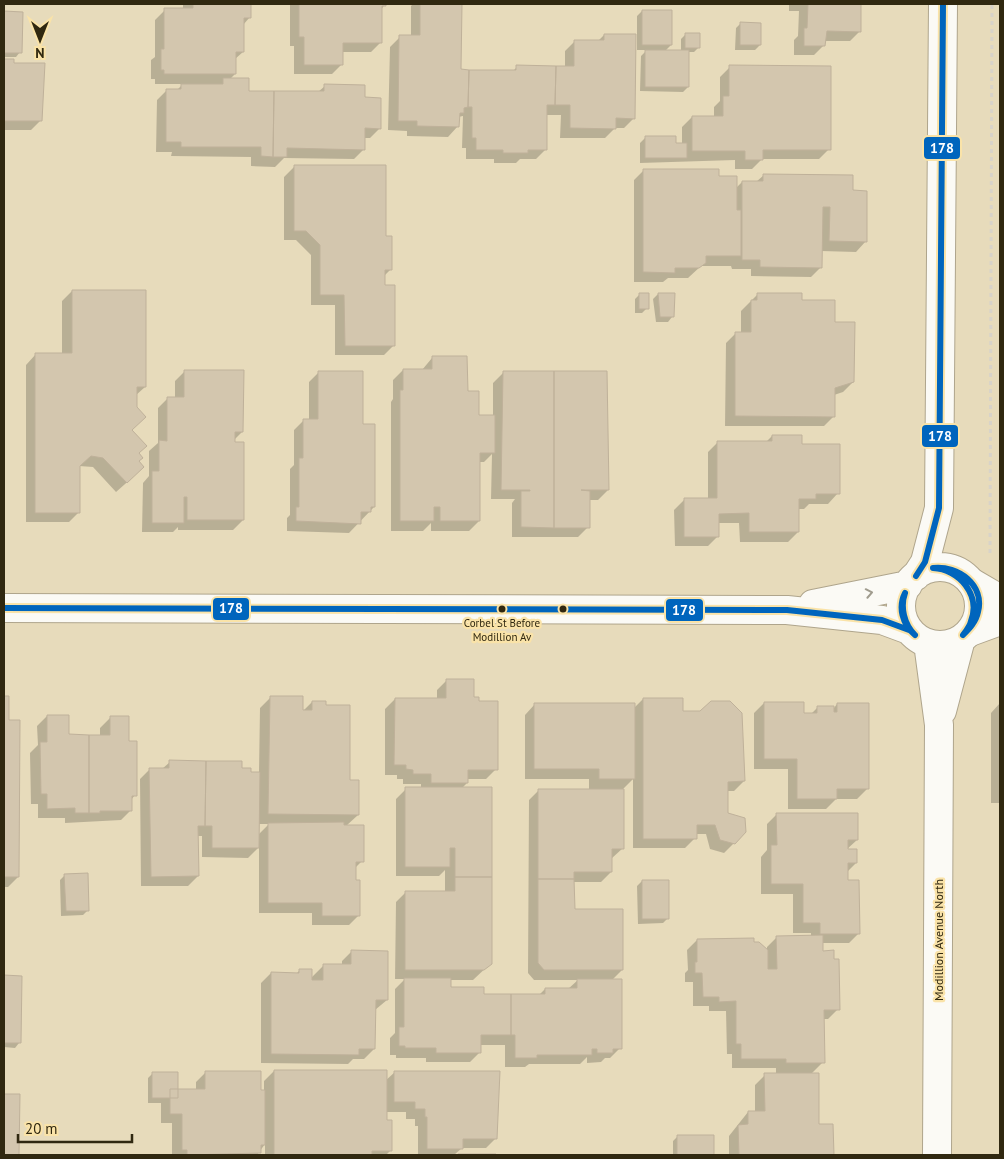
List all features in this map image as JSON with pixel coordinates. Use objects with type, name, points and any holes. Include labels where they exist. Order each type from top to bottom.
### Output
[{"type":"street","points":[[919,636],[901,608],[903,596],[925,562],[939,508],[943,4]]},
{"type":"street","points":[[939,508],[962,572],[977,593],[979,607],[977,620],[965,635]]},
{"type":"street","points":[[787,610],[912,581],[938,567],[962,572],[1000,599]]},
{"type":"street","points":[[4,608],[787,610],[882,620],[919,636],[950,644],[965,635],[1000,621]]},
{"type":"street","name":"Modillion Avenue North","points":[[939,725],[965,635]]},
{"type":"street","name":"Modillion Avenue North","points":[[919,636],[939,725],[937,1155]]},
{"type":"path","points":[[962,572],[990,561],[992,4]]},
{"type":"building","points":[[193,4],[251,4],[251,18],[244,18],[244,52],[236,52],[236,74],[164,74],[164,70],[161,70],[161,49],[164,49],[164,8],[193,8]]},
{"type":"building","points":[[299,4],[386,4],[386,6],[382,6],[382,43],[343,43],[343,65],[304,65],[304,37],[299,37]]},
{"type":"building","points":[[420,4],[462,4],[461,69],[469,70],[468,107],[464,108],[464,113],[460,113],[459,127],[417,126],[417,121],[398,121],[399,35],[420,35]]},
{"type":"building","points":[[808,4],[861,4],[861,32],[827,31],[825,46],[804,46],[804,28],[807,28]]},
{"type":"building","points":[[642,10],[672,10],[672,45],[642,45]]},
{"type":"building","points":[[4,11],[23,12],[22,53],[4,53]]},
{"type":"building","points":[[740,22],[761,23],[761,45],[740,45]]},
{"type":"building","points":[[685,33],[700,33],[700,48],[685,48]]},
{"type":"building","points":[[604,34],[636,34],[635,119],[616,118],[616,129],[570,128],[570,105],[555,105],[556,66],[574,66],[574,40],[604,40]]},
{"type":"building","points":[[645,50],[689,50],[689,87],[645,87]]},
{"type":"building","points":[[4,59],[14,59],[14,63],[45,63],[42,121],[4,121]]},
{"type":"building","points":[[516,65],[556,66],[555,105],[547,105],[547,150],[528,150],[528,153],[503,153],[503,150],[476,150],[476,138],[472,138],[472,107],[468,107],[469,70],[516,70]]},
{"type":"building","points":[[729,65],[831,66],[831,150],[763,150],[763,160],[745,160],[745,151],[692,151],[692,116],[723,116],[723,96],[729,96]]},
{"type":"building","points":[[223,78],[249,78],[249,91],[274,91],[273,157],[261,156],[261,147],[181,147],[181,142],[166,142],[166,89],[181,89],[181,84],[223,84]]},
{"type":"building","points":[[324,84],[365,85],[365,97],[381,98],[381,129],[365,128],[365,150],[287,148],[287,157],[273,157],[274,91],[324,91]]},
{"type":"building","points":[[645,136],[676,136],[676,143],[687,143],[687,158],[645,158]]},
{"type":"building","points":[[294,165],[386,165],[386,236],[392,236],[392,270],[385,270],[385,285],[395,285],[395,346],[345,346],[344,295],[320,295],[320,245],[306,231],[294,231]]},
{"type":"building","points":[[643,169],[719,169],[719,176],[737,176],[737,210],[741,210],[741,256],[706,256],[706,263],[699,268],[675,268],[675,273],[643,272]]},
{"type":"building","points":[[763,174],[853,175],[853,190],[867,191],[867,242],[829,241],[830,207],[823,207],[822,268],[760,267],[760,260],[742,260],[742,181],[763,181]]},
{"type":"building","points":[[72,290],[146,290],[146,387],[137,387],[137,407],[146,417],[132,430],[147,446],[139,453],[143,458],[139,461],[144,467],[127,483],[103,458],[91,456],[80,466],[80,513],[35,513],[35,353],[72,353]]},
{"type":"building","points":[[639,293],[649,293],[649,309],[639,309]]},
{"type":"building","points":[[658,293],[675,293],[674,317],[660,317]]},
{"type":"building","points":[[757,293],[802,293],[802,300],[835,300],[835,322],[855,322],[854,382],[835,388],[835,417],[735,416],[735,332],[751,332],[751,300],[757,300]]},
{"type":"building","points":[[432,356],[467,356],[468,391],[479,391],[479,415],[495,415],[495,453],[480,453],[480,521],[440,521],[440,507],[434,507],[434,521],[400,521],[400,390],[403,390],[403,369],[432,369]]},
{"type":"building","points":[[184,370],[244,370],[243,432],[235,432],[235,442],[244,442],[244,520],[187,520],[187,497],[184,497],[184,523],[152,523],[152,471],[159,471],[159,440],[167,441],[167,397],[184,397]]},
{"type":"building","points":[[318,371],[363,371],[363,424],[375,424],[375,507],[371,507],[371,512],[361,512],[361,524],[296,521],[296,507],[299,507],[299,458],[303,458],[303,419],[318,419]]},
{"type":"building","points":[[503,371],[554,371],[554,528],[521,527],[521,491],[530,490],[501,490]]},
{"type":"building","points":[[554,371],[607,371],[609,490],[581,490],[590,491],[590,528],[554,528]]},
{"type":"building","points":[[772,435],[802,435],[802,444],[840,444],[840,494],[816,494],[816,499],[799,499],[799,532],[749,532],[749,513],[719,514],[719,537],[684,537],[684,498],[717,498],[717,441],[772,441]]},
{"type":"building","points":[[446,679],[474,679],[474,697],[479,697],[479,701],[498,701],[498,770],[468,770],[468,783],[431,783],[431,774],[413,774],[413,770],[406,769],[406,765],[394,765],[395,698],[446,698]]},
{"type":"building","points":[[4,696],[9,696],[9,720],[20,720],[19,877],[4,877]]},
{"type":"building","points":[[270,696],[303,696],[303,710],[312,710],[312,701],[326,701],[326,705],[350,705],[350,780],[359,780],[359,815],[268,814]]},
{"type":"building","points":[[643,698],[683,698],[683,711],[700,711],[711,701],[730,701],[742,713],[745,781],[728,782],[728,813],[745,818],[746,832],[735,844],[720,840],[715,825],[697,825],[697,839],[643,839]]},
{"type":"building","points":[[764,702],[804,702],[804,713],[817,713],[817,706],[834,706],[834,712],[837,712],[837,703],[869,703],[869,789],[837,789],[837,799],[797,799],[797,759],[764,759]]},
{"type":"building","points":[[534,703],[635,703],[635,779],[599,779],[599,769],[534,769]]},
{"type":"building","points":[[47,715],[69,715],[69,734],[89,735],[89,813],[75,813],[75,808],[47,809],[47,794],[41,794],[40,742],[47,742]]},
{"type":"building","points":[[110,716],[129,716],[129,741],[137,741],[137,796],[132,796],[132,811],[89,813],[89,735],[110,735]]},
{"type":"building","points":[[169,760],[206,761],[205,826],[198,826],[199,876],[151,877],[149,768],[169,768]]},
{"type":"building","points":[[206,761],[242,761],[242,768],[251,768],[251,772],[260,772],[259,848],[212,848],[212,826],[205,826]]},
{"type":"building","points":[[405,787],[492,787],[492,877],[455,877],[455,848],[450,848],[450,867],[405,867]]},
{"type":"building","points":[[538,789],[624,789],[624,849],[612,849],[612,872],[574,872],[574,879],[538,879]]},
{"type":"building","points":[[776,813],[858,813],[858,840],[848,840],[848,849],[857,849],[857,863],[848,863],[848,880],[859,880],[860,934],[820,934],[820,923],[803,923],[803,884],[771,884],[771,845],[777,845]]},
{"type":"building","points":[[344,822],[344,825],[364,825],[364,862],[356,862],[356,880],[360,880],[360,916],[322,916],[322,903],[268,903],[268,823]]},
{"type":"building","points":[[88,873],[89,911],[66,911],[64,874]]},
{"type":"building","points":[[455,877],[492,877],[492,964],[484,970],[405,970],[405,891],[455,891]]},
{"type":"building","points":[[538,879],[574,879],[575,909],[623,909],[623,970],[544,970],[538,963]]},
{"type":"building","points":[[642,880],[669,880],[669,919],[642,919]]},
{"type":"building","points":[[823,935],[823,951],[834,950],[834,959],[839,959],[840,1010],[824,1010],[825,1063],[786,1063],[786,1059],[741,1059],[741,1044],[736,1044],[736,1001],[719,1002],[719,997],[703,997],[702,973],[695,973],[697,939],[754,938],[754,942],[759,942],[768,950],[768,969],[777,969],[776,936]]},
{"type":"building","points":[[351,950],[388,951],[388,1000],[376,1000],[375,1049],[359,1049],[359,1055],[271,1054],[271,972],[299,973],[299,969],[312,969],[312,980],[323,980],[323,964],[351,964]]},
{"type":"building","points":[[4,975],[22,976],[21,1043],[4,1043]]},
{"type":"building","points":[[404,978],[451,978],[451,987],[484,987],[484,994],[511,994],[511,1035],[481,1035],[481,1053],[436,1053],[436,1048],[405,1048],[405,1046],[399,1046],[399,1027],[404,1027]]},
{"type":"building","points":[[577,979],[622,979],[622,1049],[613,1049],[613,1053],[597,1053],[597,1049],[592,1049],[592,1055],[537,1055],[537,1058],[515,1058],[515,1035],[511,1035],[511,994],[545,994],[545,988],[577,988]]},
{"type":"building","points":[[274,1070],[387,1070],[387,1120],[392,1120],[392,1151],[372,1151],[372,1155],[274,1155]]},
{"type":"building","points":[[205,1071],[261,1071],[261,1090],[265,1090],[265,1145],[261,1145],[261,1153],[187,1155],[187,1150],[182,1150],[182,1114],[170,1114],[170,1089],[205,1089]]},
{"type":"building","points":[[394,1071],[500,1071],[497,1139],[463,1139],[463,1149],[427,1149],[427,1117],[425,1117],[425,1109],[415,1109],[415,1102],[394,1102]]},
{"type":"building","points":[[152,1072],[178,1072],[178,1098],[152,1098]]},
{"type":"building","points":[[764,1073],[819,1073],[819,1124],[833,1124],[834,1155],[739,1155],[738,1125],[748,1124],[748,1111],[765,1111]]},
{"type":"building","points":[[4,1094],[20,1094],[19,1155],[4,1155]]},
{"type":"building","points":[[677,1135],[714,1135],[714,1155],[677,1155]]},
{"type":"building","points":[[496,1154],[496,1155],[458,1155]]},
{"type":"transit line","name":"178","points":[[916,576],[925,562],[939,508],[943,4]]},
{"type":"transit line","name":"178","points":[[933,568],[943,569],[959,578],[966,585],[970,593],[973,611],[970,625],[963,635]]},
{"type":"transit line","name":"178","points":[[933,568],[942,568],[960,573],[968,579],[977,593],[979,602],[977,616],[963,635]]},
{"type":"transit line","name":"178","points":[[905,593],[904,615],[908,626],[915,635]]},
{"type":"transit line","name":"178","points":[[905,593],[902,615],[907,626],[915,635]]},
{"type":"transit line","name":"178","points":[[4,608],[787,610],[882,620],[909,630]]},
{"type":"place","name":"Corbel St Before Modillion Av","points":[[502,609]]}]
